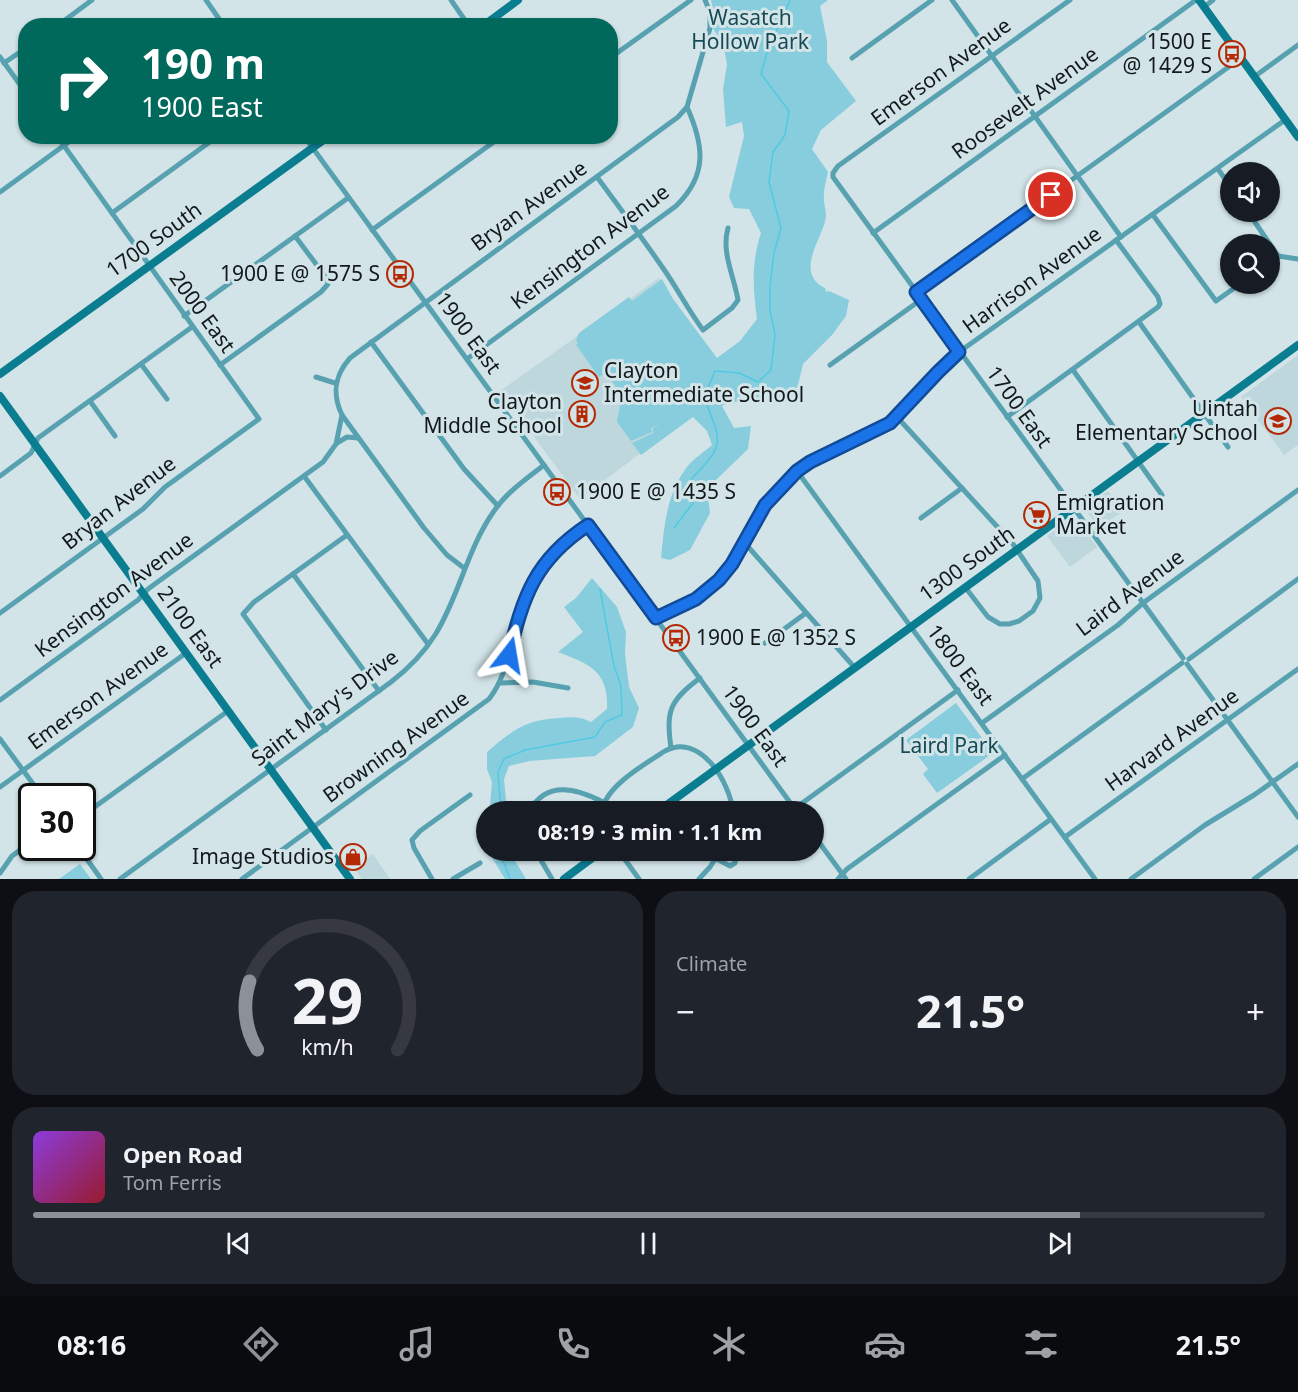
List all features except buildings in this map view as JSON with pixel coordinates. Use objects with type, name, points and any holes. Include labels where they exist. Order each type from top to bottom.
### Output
[{"type":"street","points":[[68,18],[92,0]]},
{"type":"street","points":[[206,0],[218,18]]},
{"type":"street","points":[[451,0],[463,18]]},
{"type":"street","points":[[494,18],[518,0]]},
{"type":"street","points":[[618,52],[691,0]]},
{"type":"street","points":[[687,107],[710,28],[710,12],[705,0]]},
{"type":"street","points":[[852,57],[932,0]]},
{"type":"street","points":[[952,0],[1078,176],[1158,297],[1158,307],[1007,417]]},
{"type":"street","name":"Emerson Avenue","points":[[833,173],[838,166],[1070,0]]},
{"type":"street","name":"Roosevelt Avenue","points":[[873,232],[1199,2],[1213,0]]},
{"type":"street","points":[[1199,2],[1298,137]]},
{"type":"street","points":[[1254,77],[1298,45]]},
{"type":"street","points":[[4,63],[18,53]]},
{"type":"street","points":[[0,57],[18,82]]},
{"type":"street","points":[[916,292],[1241,58]]},
{"type":"street","name":"Bryan Avenue","points":[[335,383],[343,365],[350,358],[678,117],[687,107]]},
{"type":"street","name":"Kensington Avenue","points":[[467,359],[688,195],[695,183],[701,163],[701,153],[700,143],[687,107]]},
{"type":"street","name":"Harrison Avenue","points":[[656,618],[710,590],[732,564],[765,505],[797,471],[810,462],[884,428],[959,352],[1285,120]]},
{"type":"street","points":[[0,192],[67,144]]},
{"type":"street","points":[[112,213],[207,144]]},
{"type":"street","name":"1900 East","points":[[310,144],[789,801]]},
{"type":"street","name":"1700 South","points":[[0,374],[318,144]]},
{"type":"street","points":[[372,231],[491,144]]},
{"type":"street","name":"2000 East","points":[[64,146],[259,419]]},
{"type":"street","name":"1700 East","points":[[833,173],[835,180],[959,352],[1298,817]]},
{"type":"street","points":[[597,177],[676,287],[682,301],[703,330],[732,308],[738,300],[725,248],[728,228]]},
{"type":"street","points":[[184,316],[348,198]]},
{"type":"street","points":[[1153,215],[1216,301],[1226,294]]},
{"type":"street","points":[[220,365],[321,292],[328,284],[325,276],[295,236]]},
{"type":"street","points":[[1280,256],[1298,259]]},
{"type":"street","points":[[830,366],[921,299]]},
{"type":"street","points":[[1139,322],[1228,447]]},
{"type":"street","points":[[0,476],[31,453],[38,438],[192,327]]},
{"type":"street","points":[[371,342],[464,469],[498,506]]},
{"type":"street","name":"1300 South","points":[[672,801],[1298,345]]},
{"type":"street","points":[[141,364],[167,399]]},
{"type":"street","points":[[1073,370],[1162,495]]},
{"type":"street","points":[[316,377],[335,383],[336,400],[342,416],[424,528],[447,555],[464,568]]},
{"type":"street","name":"2100 East","points":[[0,396],[350,879]]},
{"type":"street","points":[[90,401],[116,436]]},
{"type":"street","name":"Kensington Avenue","points":[[0,700],[323,462],[336,444],[342,416]]},
{"type":"street","points":[[897,417],[1017,550],[1038,581],[1041,590],[1036,607],[1023,619],[1010,624],[993,621],[965,587]]},
{"type":"street","name":"Bryan Avenue","points":[[0,613],[143,509],[165,487],[259,419]]},
{"type":"street","points":[[336,444],[347,436],[359,439]]},
{"type":"street","name":"Saint Mary's Drive","points":[[120,879],[326,730],[411,665],[441,623],[480,534],[498,506],[519,484],[544,465]]},
{"type":"street","name":"1800 East","points":[[797,471],[1095,879]]},
{"type":"street","points":[[304,476],[428,644]]},
{"type":"street","points":[[921,518],[962,488]]},
{"type":"street","name":"Laird Avenue","points":[[982,723],[1118,625],[1143,603],[1298,490]]},
{"type":"street","name":"Browning Avenue","points":[[242,879],[482,706],[500,683],[520,608],[532,582],[554,553],[588,525]]},
{"type":"street","points":[[326,730],[243,614],[254,602],[347,535]]},
{"type":"street","points":[[743,541],[855,668]]},
{"type":"street","points":[[293,574],[379,691]]},
{"type":"street","points":[[1023,779],[1298,579]]},
{"type":"street","points":[[765,643],[806,613]]},
{"type":"street","name":"Emerson Avenue","points":[[0,787],[186,653]]},
{"type":"street","name":"Harvard Avenue","points":[[1065,837],[1298,669]]},
{"type":"street","points":[[670,748],[668,721],[670,709],[681,693],[700,678]]},
{"type":"street","points":[[500,683],[533,682],[568,688]]},
{"type":"street","points":[[808,801],[958,690]]},
{"type":"street","points":[[96,806],[228,711]]},
{"type":"street","points":[[0,739],[32,783]]},
{"type":"street","points":[[604,801],[615,787],[670,748],[681,747],[696,751],[705,757],[729,792],[731,801]]},
{"type":"street","points":[[824,850],[842,877],[1005,755]]},
{"type":"street","points":[[1131,879],[1211,821],[1298,764]]},
{"type":"street","points":[[537,801],[549,793],[560,790],[580,791],[601,801]]},
{"type":"street","points":[[432,879],[412,844],[412,840],[420,831],[470,795]]},
{"type":"street","points":[[969,879],[1051,819]]},
{"type":"street","points":[[1254,879],[1298,847]]},
{"type":"street","points":[[0,873],[18,852]]},
{"type":"street","points":[[88,861],[101,879]]},
{"type":"street","points":[[541,861],[552,879]]},
{"type":"street","points":[[564,879],[588,861]]},
{"type":"street","points":[[626,861],[639,879]]},
{"type":"street","points":[[699,879],[713,861]]},
{"type":"street","points":[[718,861],[726,866],[732,866],[736,861]]},
{"type":"street","points":[[453,879],[480,863]]},
{"type":"shaded area","name":"Clayton Intermediate School","points":[[659,278],[699,337],[653,400],[658,440],[580,499],[500,391]]},
{"type":"shaded area","name":"Uintah Elementary School","points":[[1298,355],[1298,445],[1284,455],[1241,397]]},
{"type":"shaded area","points":[[1108,491],[1123,511],[1099,528],[1084,508]]},
{"type":"shaded area","points":[[1074,516],[1097,547],[1070,567],[1047,536]]},
{"type":"shaded area","points":[[373,854],[390,879],[362,879],[353,867]]},
{"type":"green space","name":"Wasatch Hollow Park","points":[[711,0],[828,0],[820,6],[827,41],[827,62],[856,101],[821,130],[812,149],[828,172],[824,193],[825,223],[813,253],[811,273],[826,292],[829,291],[849,300],[846,316],[832,335],[803,364],[798,385],[789,402],[730,402],[722,406],[734,428],[751,426],[748,449],[707,487],[710,513],[690,550],[670,560],[661,558],[665,522],[671,499],[687,467],[712,445],[707,431],[693,417],[641,455],[632,443],[653,433],[653,428],[659,424],[651,428],[652,432],[631,441],[617,422],[620,405],[617,400],[621,394],[606,373],[599,377],[576,345],[578,343],[576,340],[579,333],[629,297],[632,301],[662,279],[673,299],[717,358],[740,341],[757,319],[754,276],[761,233],[749,209],[734,208],[729,197],[744,136],[742,122],[726,127],[723,89],[727,64],[723,44],[712,27],[714,14]]},
{"type":"green space","points":[[592,578],[617,607],[626,632],[625,654],[629,687],[639,708],[633,727],[595,756],[529,761],[509,766],[504,779],[506,801],[490,801],[492,782],[487,769],[487,752],[527,724],[567,717],[591,722],[607,709],[607,696],[601,677],[588,665],[558,652],[583,632],[564,607],[576,598]]},
{"type":"green space","name":"Laird Park","points":[[956,703],[993,753],[937,793],[923,774],[928,769],[906,740]]},
{"type":"green space","points":[[494,861],[515,861],[526,879],[505,879]]},
{"type":"green space","points":[[80,864],[91,879],[59,879]]},
{"type":"waterway","points":[[674,528],[693,503],[692,478],[704,466],[716,448],[717,432],[704,397],[715,371],[739,373],[758,382],[771,370],[775,335],[770,310],[770,286],[774,253],[781,228],[769,182],[773,152],[785,135],[789,111],[761,74],[767,53],[790,0]]},
{"type":"waterway","points":[[500,801],[498,772],[504,759],[525,750],[595,737],[605,722],[622,715],[621,686],[614,666],[600,589]]},
{"type":"waterway","points":[[503,861],[510,879]]},
{"type":"place","name":"1500 E @ 1429 S","points":[[1232,54]]},
{"type":"place","name":"1900 E @ 1575 S","points":[[400,274]]},
{"type":"place","name":"Clayton Intermediate School","points":[[585,383]]},
{"type":"place","name":"Clayton Middle School","points":[[582,414]]},
{"type":"place","name":"Uintah Elementary School","points":[[1278,421]]},
{"type":"place","name":"1900 E @ 1435 S","points":[[557,492]]},
{"type":"place","name":"Emigration Market","points":[[1037,515]]},
{"type":"place","name":"1900 E @ 1352 S","points":[[676,638]]},
{"type":"place","name":"Image Studios","points":[[353,857]]},
{"type":"route","points":[[509,655],[520,608],[538,572],[564,543],[588,525],[656,618],[710,590],[732,564],[765,505],[797,471],[810,462],[884,428],[959,352],[916,292],[1051,195]]}]
